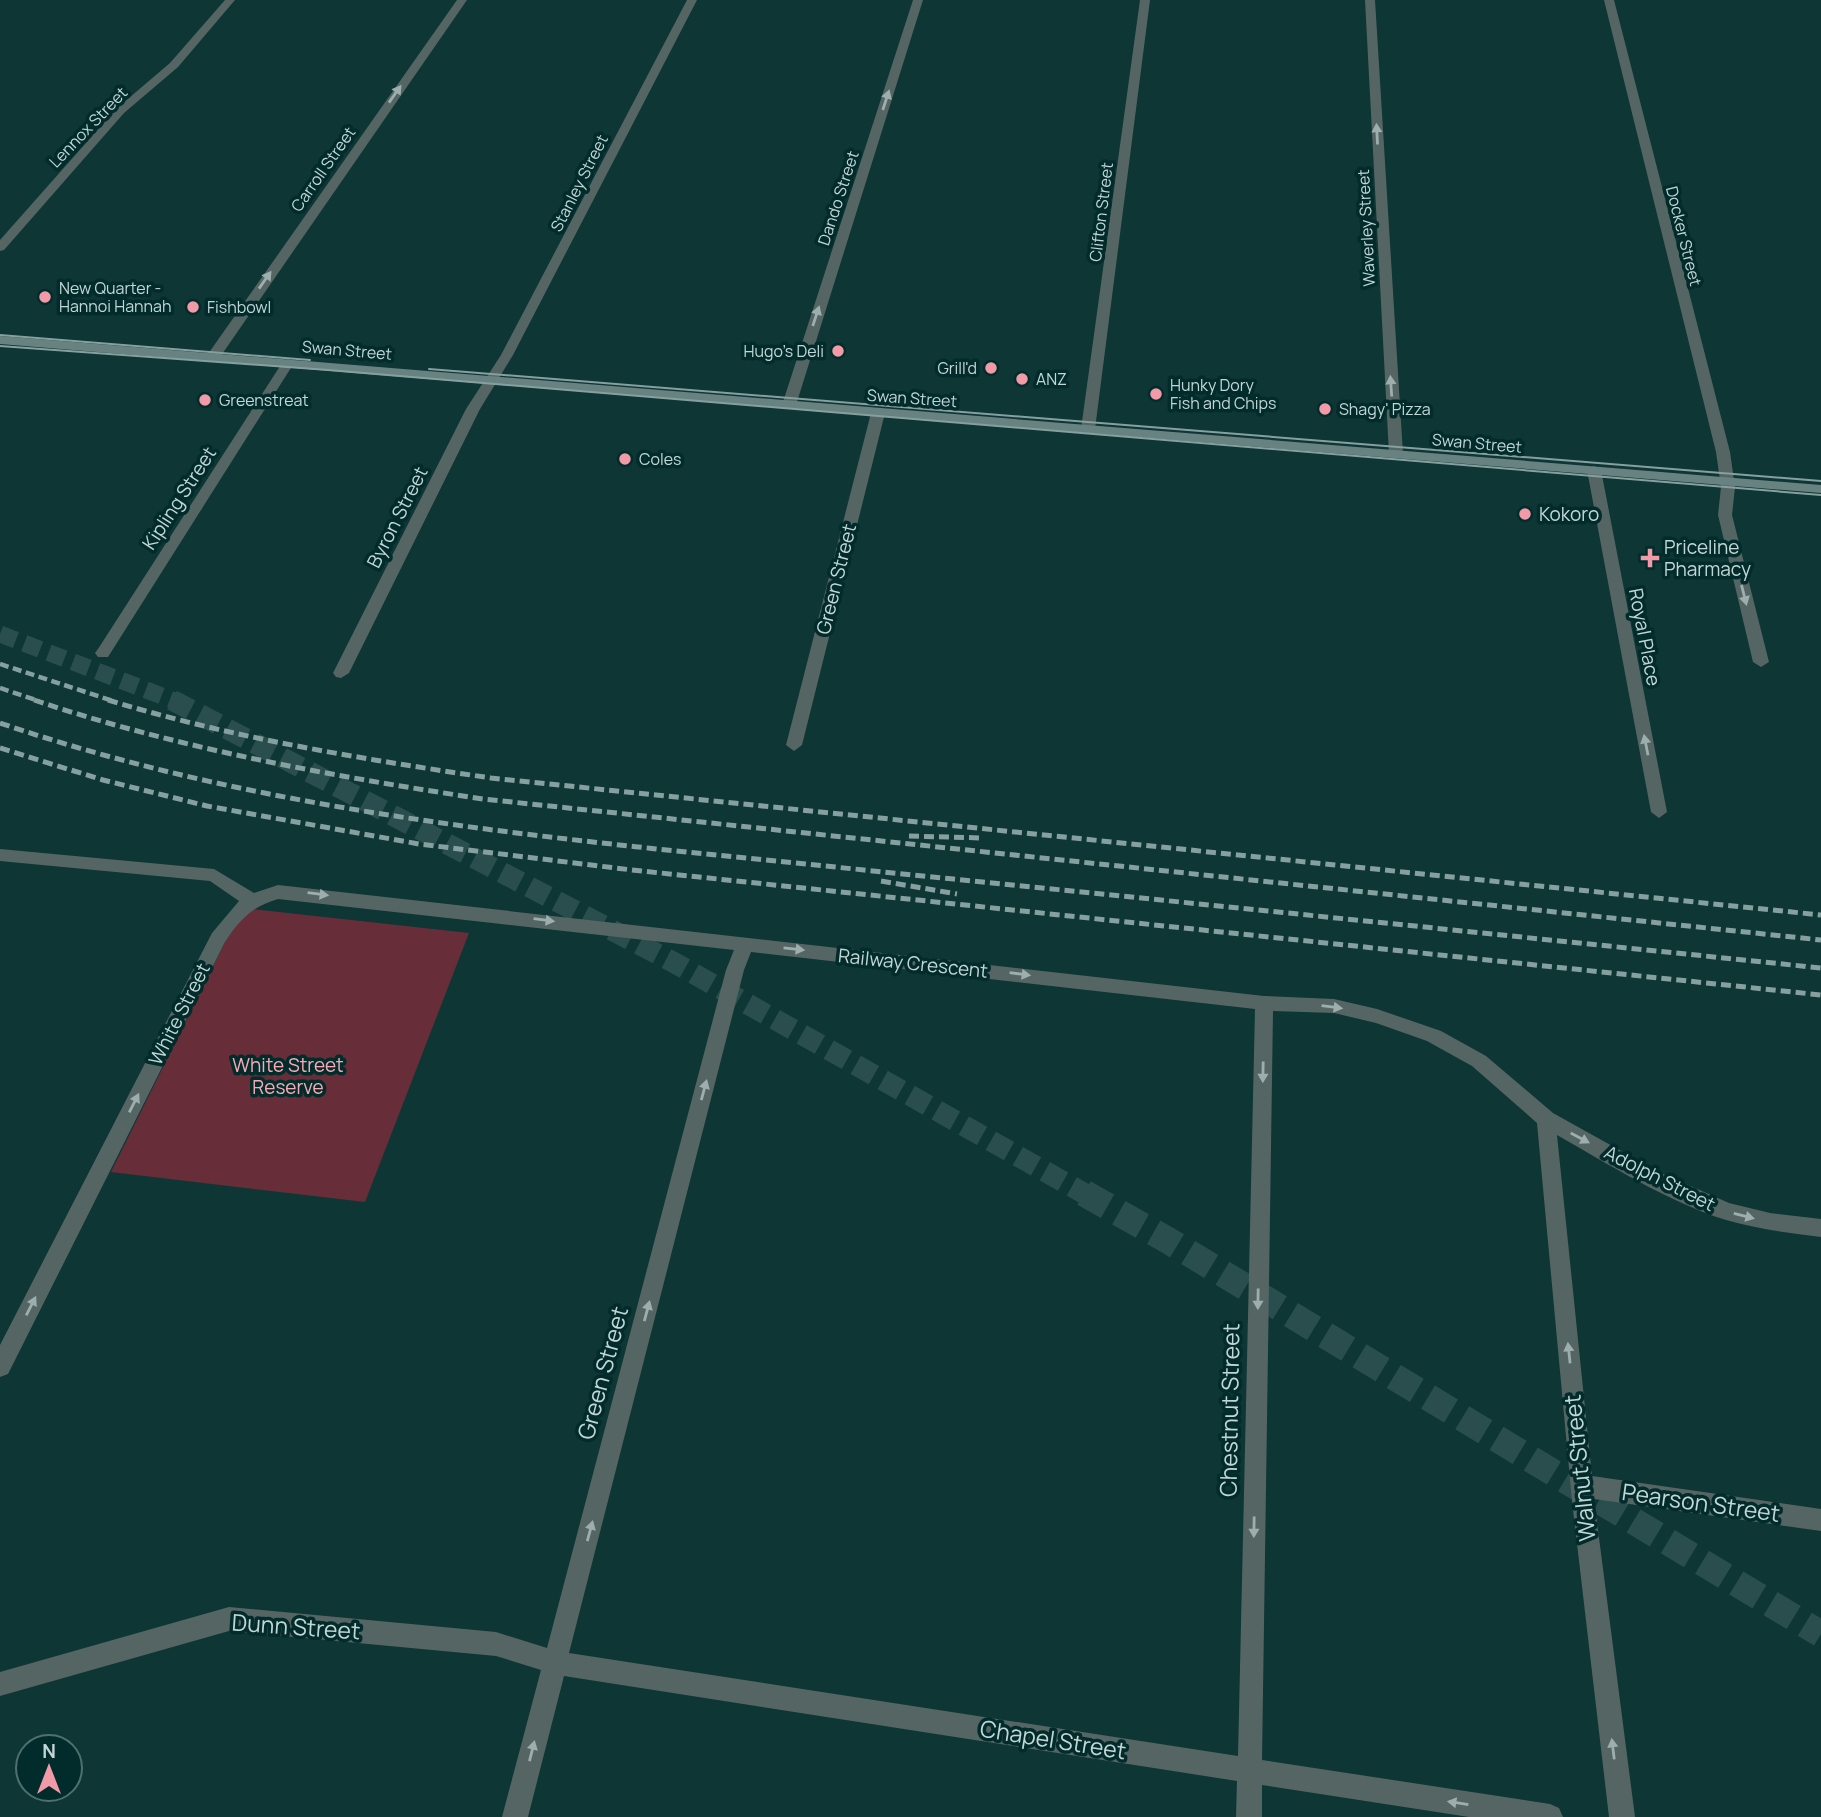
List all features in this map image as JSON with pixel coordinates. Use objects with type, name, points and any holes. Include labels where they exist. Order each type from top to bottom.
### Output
[{"type":"main road","name":"Swan Street","points":[[0,340],[1821,489]]},
{"type":"street","name":"Lennox Street","points":[[0,247],[120,111],[174,65],[230,0]]},
{"type":"street","name":"Carroll Street","points":[[213,357],[462,0]]},
{"type":"street","name":"Stanley Street","points":[[491,380],[507,355],[692,0]]},
{"type":"street","name":"Dando Street","points":[[789,405],[918,0]]},
{"type":"street","name":"Clifton Street","points":[[1088,429],[1145,0]]},
{"type":"street","name":"Waverley Street","points":[[1370,0],[1396,454]]},
{"type":"street","name":"Docker Street","points":[[1609,0],[1723,452],[1728,487],[1725,515],[1761,662]]},
{"type":"street","name":"Kipling Street","points":[[103,653],[288,363]]},
{"type":"street","name":"Byron Street","points":[[341,673],[473,409],[491,380]]},
{"type":"street","name":"Green Street","points":[[794,746],[878,413]]},
{"type":"street","name":"Royal Place","points":[[1594,470],[1659,812]]},
{"type":"street","points":[[0,855],[6,853],[214,875],[251,900]]},
{"type":"street","name":"Railway Crescent","points":[[251,900],[278,892],[302,892],[1264,1003],[1334,1006],[1377,1016],[1434,1036],[1479,1061],[1546,1119]]},
{"type":"street","name":"White Street","points":[[0,1367],[218,938],[234,915],[251,900]]},
{"type":"street","name":"Green Street","points":[[515,1817],[735,970],[745,944]]},
{"type":"street","name":"Chestnut Street","points":[[1249,1817],[1264,1003]]},
{"type":"street","name":"Adolph Street","points":[[1546,1119],[1652,1178],[1726,1211],[1770,1222],[1821,1228]]},
{"type":"street","name":"Walnut Street","points":[[1546,1119],[1582,1486],[1622,1817]]},
{"type":"street","name":"Pearson Street","points":[[1582,1486],[1821,1520]]},
{"type":"street","name":"Dunn Street","points":[[0,1684],[229,1619],[496,1644],[555,1663]]},
{"type":"street","name":"Chapel Street","points":[[555,1663],[1550,1817]]},
{"type":"green space","name":"White Street Reserve","points":[[242,908],[469,933],[365,1202],[111,1172]]},
{"type":"tunnel","points":[[0,634],[175,701]]},
{"type":"tunnel","points":[[172,700],[673,962],[1087,1195]]},
{"type":"tunnel","points":[[1084,1193],[1169,1241],[1821,1634]]},
{"type":"tram line","points":[[0,335],[310,360]]},
{"type":"tram line","points":[[0,346],[328,370],[1821,495]]},
{"type":"tram line","points":[[429,369],[1821,481]]},
{"type":"railway","points":[[0,664],[113,701]]},
{"type":"railway","points":[[0,688],[39,701]]},
{"type":"railway","points":[[34,700],[200,747],[369,781],[483,799],[1821,940]]},
{"type":"railway","points":[[108,700],[202,726],[250,736],[346,755],[491,778],[1821,915]]},
{"type":"railway","points":[[0,723],[105,755],[211,782],[427,821],[645,848],[1821,968]]},
{"type":"railway","points":[[0,748],[103,780],[207,806],[419,844],[632,870],[1821,995]]},
{"type":"railway","points":[[909,836],[983,838]]},
{"type":"railway","points":[[881,881],[957,894]]},
{"type":"place","name":"New Quarter - Hannoi Hannah","points":[[45,297]]},
{"type":"place","name":"Fishbowl","points":[[193,307]]},
{"type":"place","name":"Hugo’s Deli","points":[[838,351]]},
{"type":"place","name":"Grill'd","points":[[991,368]]},
{"type":"place","name":"ANZ","points":[[1022,379]]},
{"type":"place","name":"Hunky Dory Fish and Chips","points":[[1156,394]]},
{"type":"place","name":"Greenstreat","points":[[205,400]]},
{"type":"place","name":"Shagy' Pizza","points":[[1325,409]]},
{"type":"place","name":"Coles","points":[[625,459]]},
{"type":"place","name":"Kokoro","points":[[1525,514]]},
{"type":"place","name":"Priceline Pharmacy","points":[[1650,558]]}]
